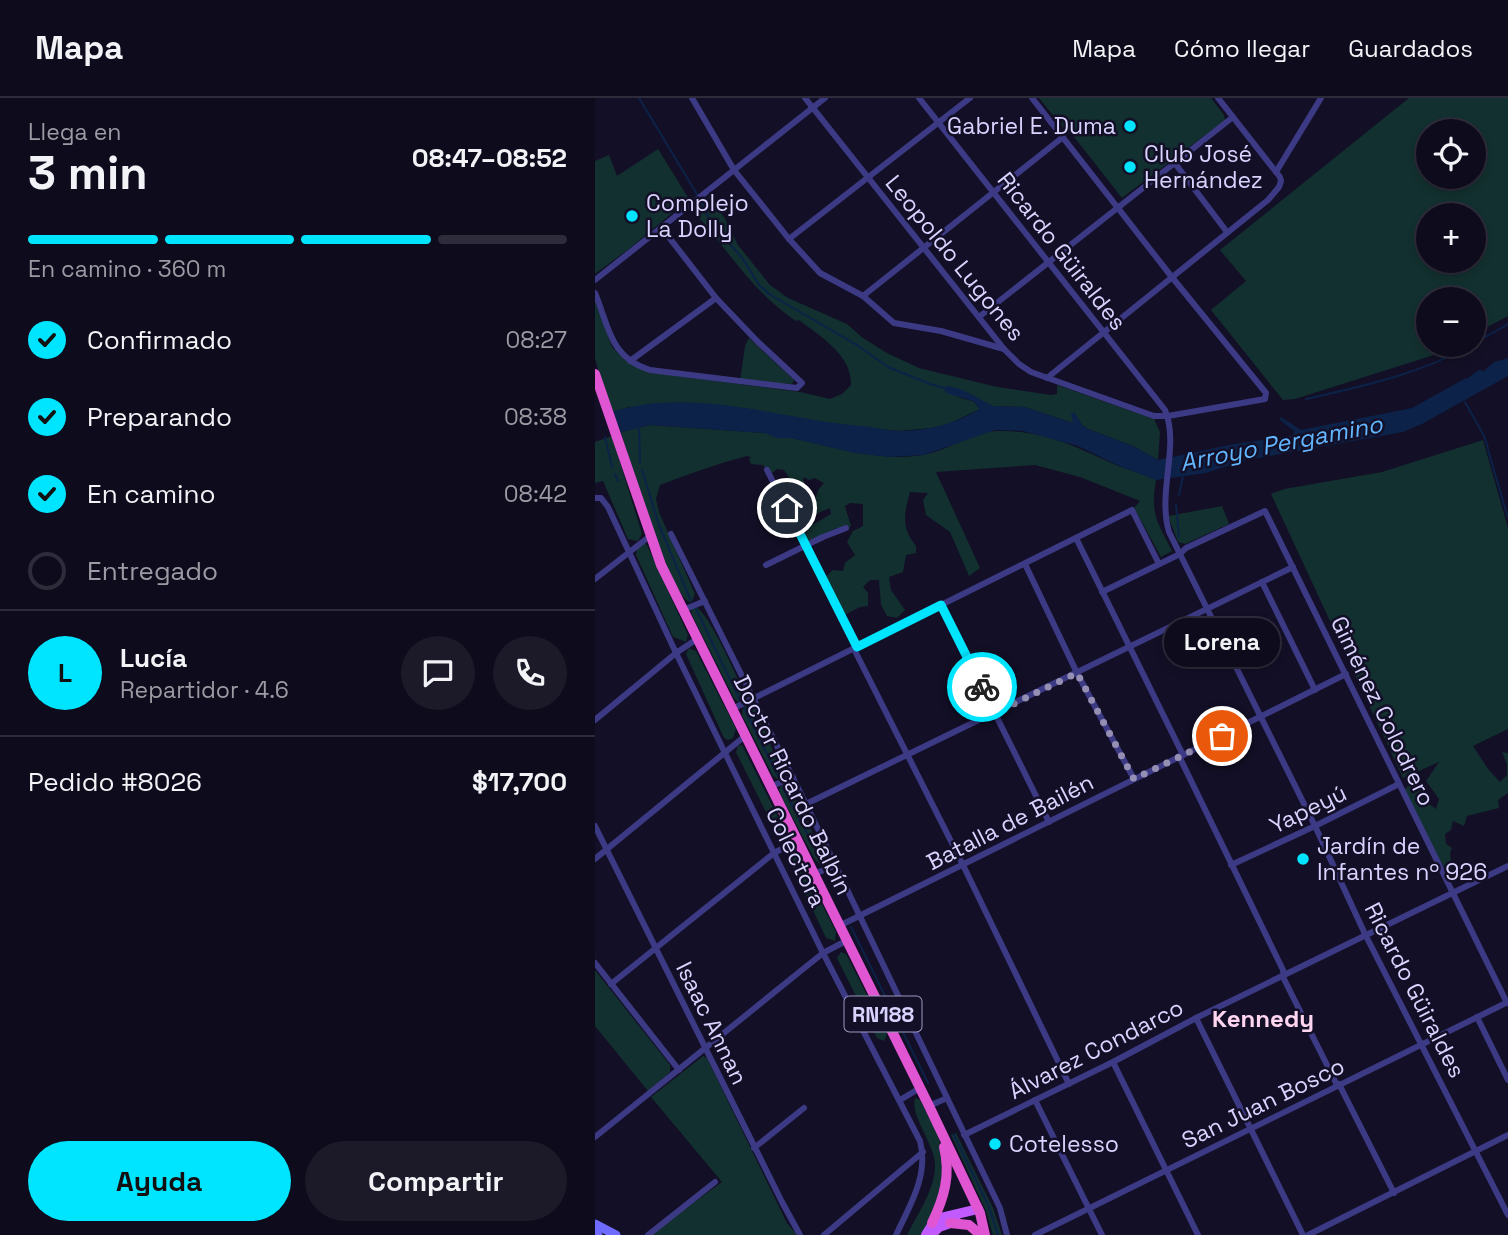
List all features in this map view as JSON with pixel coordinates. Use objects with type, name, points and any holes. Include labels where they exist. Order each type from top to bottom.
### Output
[{"type":"highway","name":"Doctor Ricardo Balbín","points":[[595,374],[650,536],[683,610],[937,1125]]},
{"type":"highway","name":"RN188","points":[[937,1125],[979,1211],[983,1235]]},
{"type":"highway","points":[[930,1231],[947,1179],[946,1156],[937,1125]]},
{"type":"highway","points":[[950,1223],[969,1225],[983,1235]]},
{"type":"main road","points":[[930,1231],[979,1211]]},
{"type":"main road","points":[[930,1231],[940,1218],[979,1211]]},
{"type":"main road","points":[[595,1224],[616,1235]]},
{"type":"street","points":[[692,98],[734,170],[820,273],[863,296],[894,323],[941,331],[1004,349]]},
{"type":"street","name":"Leopoldo Lugones","points":[[805,98],[1004,349],[1019,364],[1047,378],[1147,414],[1168,416],[1262,401],[1266,393],[1171,276]]},
{"type":"street","points":[[595,280],[825,98]]},
{"type":"street","name":"Ricardo Güiraldes","points":[[919,98],[1158,399],[1168,416],[1171,429],[1164,515],[1180,554],[1315,826],[1365,934],[1508,1215]]},
{"type":"street","points":[[789,239],[969,98]]},
{"type":"street","points":[[1032,98],[1171,276]]},
{"type":"street","points":[[1276,172],[1321,98]]},
{"type":"street","points":[[1047,378],[1268,200],[1279,187],[1281,181],[1276,172],[1221,99]]},
{"type":"street","points":[[979,317],[1233,117]]},
{"type":"street","points":[[863,296],[1063,137]]},
{"type":"street","points":[[1174,162],[1227,232]]},
{"type":"street","points":[[595,293],[606,318],[610,338],[618,350],[630,361],[650,370],[789,388],[797,388],[802,383],[716,298],[661,227]]},
{"type":"street","points":[[630,361],[716,298]]},
{"type":"street","points":[[767,470],[1069,1084]]},
{"type":"street","name":"Colectora","points":[[598,498],[605,501],[823,953],[921,1141],[923,1153]]},
{"type":"street","points":[[731,709],[1132,510],[1159,564]]},
{"type":"street","name":"Giménez Colodrero","points":[[1180,554],[1186,548],[1265,511],[1507,1002]]},
{"type":"street","points":[[766,565],[846,528]]},
{"type":"street","name":"Colectora","points":[[671,534],[836,865],[1000,1208],[1007,1235]]},
{"type":"street","points":[[595,579],[650,536]]},
{"type":"street","points":[[1076,538],[1283,975],[1394,1193]]},
{"type":"street","points":[[1102,592],[1180,554]]},
{"type":"street","points":[[1025,564],[1077,673],[1134,779]]},
{"type":"street","points":[[806,804],[1293,567]]},
{"type":"street","points":[[1262,582],[1315,690]]},
{"type":"street","points":[[683,610],[705,601]]},
{"type":"street","points":[[941,605],[1049,822]]},
{"type":"street","points":[[595,720],[697,639]]},
{"type":"street","name":"Batalla de Bailén","points":[[839,926],[1346,674]]},
{"type":"street","points":[[595,859],[745,736]]},
{"type":"street","points":[[770,787],[793,777]]},
{"type":"street","name":"Yapeyú","points":[[1231,865],[1399,784]]},
{"type":"street","name":"Isaac Annan","points":[[595,826],[754,1148],[800,1235]]},
{"type":"street","points":[[611,984],[775,853],[797,841]]},
{"type":"street","points":[[814,874],[836,865]]},
{"type":"street","name":"Álvarez Condarco","points":[[964,1135],[1365,934],[1508,866]]},
{"type":"street","points":[[595,1138],[823,953],[846,940]]},
{"type":"street","points":[[595,963],[679,1070]]},
{"type":"street","name":"San Juan Bosco","points":[[1035,1235],[1507,1002]]},
{"type":"street","points":[[1477,1017],[1508,1080]]},
{"type":"street","points":[[1196,1018],[1306,1235],[1508,1135]]},
{"type":"street","points":[[1113,1062],[1198,1235]]},
{"type":"street","points":[[900,1100],[920,1088]]},
{"type":"street","points":[[929,1106],[947,1098]]},
{"type":"street","points":[[1035,1100],[1102,1235]]},
{"type":"street","points":[[754,1148],[804,1108]]},
{"type":"street","points":[[824,1235],[923,1153]]},
{"type":"street","points":[[896,1235],[919,1183],[923,1153]]},
{"type":"street","points":[[648,1235],[715,1182]]},
{"type":"green space","name":"Club José Hernández","points":[[1039,98],[1211,98],[1225,120],[1122,198],[1071,133],[1068,134]]},
{"type":"green space","points":[[1409,98],[1508,98],[1508,316],[1486,328],[1486,287],[1416,287],[1416,357],[1428,357],[1295,399],[1283,400],[1211,310],[1246,281],[1220,250]]},
{"type":"green space","name":"Complejo La Dolly","points":[[658,149],[689,199],[595,274],[595,161],[609,155],[617,176]]},
{"type":"green space","points":[[709,198],[724,217],[738,245],[770,285],[788,298],[847,324],[887,353],[919,368],[997,387],[1051,395],[1057,394],[1057,385],[1154,419],[1160,432],[1158,460],[1133,446],[1088,429],[1074,412],[1073,423],[1024,407],[993,406],[980,400],[956,397],[973,401],[980,409],[942,427],[899,431],[840,425],[723,405],[629,407],[612,412],[595,359],[595,301],[612,347],[624,359],[654,373],[800,392],[830,399],[842,394],[851,385],[846,365],[834,348],[765,295],[692,209]]},
{"type":"green space","points":[[749,338],[794,380],[792,384],[740,381],[745,346]]},
{"type":"green space","points":[[650,425],[765,433],[891,457],[932,453],[989,432],[1031,433],[1073,446],[1156,480],[1154,509],[1172,551],[1161,557],[1134,508],[1140,501],[1080,477],[1035,465],[936,472],[980,568],[969,576],[950,532],[926,515],[923,500],[928,493],[910,492],[905,520],[908,533],[916,546],[916,553],[906,555],[903,572],[889,577],[891,590],[905,610],[897,618],[887,616],[881,605],[879,580],[870,580],[863,587],[868,593],[868,606],[843,616],[824,578],[833,570],[843,571],[845,563],[855,555],[847,542],[853,531],[863,526],[863,504],[850,503],[845,506],[851,526],[843,532],[837,528],[808,541],[805,535],[809,527],[831,514],[830,508],[804,519],[799,516],[814,503],[818,490],[824,483],[815,478],[809,480],[803,477],[805,488],[799,493],[784,470],[777,469],[772,473],[762,465],[751,464],[751,457],[747,456],[660,485],[656,499],[659,512],[695,594],[692,602],[689,602],[680,592],[660,550],[621,432]]},
{"type":"green space","points":[[612,436],[642,534],[638,541],[628,539],[603,481],[595,483],[595,442]]},
{"type":"green space","points":[[1483,440],[1508,528],[1508,729],[1473,746],[1500,782],[1507,775],[1507,764],[1502,752],[1508,753],[1508,793],[1498,800],[1499,808],[1467,816],[1464,826],[1453,821],[1451,830],[1445,834],[1446,844],[1452,848],[1452,869],[1445,868],[1437,857],[1405,790],[1409,784],[1420,781],[1420,797],[1436,809],[1439,799],[1426,781],[1439,762],[1403,778],[1271,494],[1284,489],[1382,472]]},
{"type":"green space","points":[[1222,506],[1229,524],[1185,544],[1178,542],[1168,516]]},
{"type":"green space","points":[[644,543],[688,635],[686,642],[673,637],[636,555],[637,549]]},
{"type":"green space","points":[[694,606],[707,619],[722,645],[745,694],[742,701],[738,702],[734,698],[692,615],[691,609]]},
{"type":"green space","points":[[689,648],[696,651],[736,729],[733,738],[724,738],[686,654]]},
{"type":"green space","points":[[750,705],[756,709],[782,773],[779,780],[773,776],[742,715],[743,707]]},
{"type":"green space","points":[[742,745],[785,831],[784,842],[780,840],[736,752],[738,746]]},
{"type":"green space","points":[[782,785],[792,791],[820,848],[823,864],[820,865],[814,858],[780,794]]},
{"type":"green space","points":[[792,853],[797,855],[836,932],[835,941],[826,938],[789,859]]},
{"type":"green space","points":[[841,952],[846,954],[887,1034],[884,1041],[877,1038],[837,958]]},
{"type":"green space","points":[[595,970],[670,1065],[670,1072],[648,1091],[595,1026]]},
{"type":"green space","points":[[703,1056],[707,1058],[787,1223],[797,1235],[649,1235],[722,1182],[651,1097]]},
{"type":"green space","points":[[915,1098],[920,1100],[937,1135],[943,1165],[937,1201],[922,1235],[907,1235],[925,1201],[935,1164],[931,1147],[916,1113]]},
{"type":"green space","points":[[956,1133],[993,1208],[1002,1235],[993,1235],[986,1211],[951,1135]]},
{"type":"water","name":"Arroyo Pergamino","points":[[1508,358],[1508,376],[1403,432],[1242,461],[1206,473],[1156,480],[1078,446],[1023,431],[995,430],[924,455],[888,457],[855,453],[791,438],[776,438],[765,433],[650,425],[621,432],[612,412],[673,402],[705,403],[893,431],[909,431],[951,423],[980,409],[973,401],[946,393],[944,388],[948,386],[963,390],[993,406],[1024,407],[1073,423],[1071,414],[1074,412],[1088,429],[1133,446],[1158,460],[1234,444],[1291,436],[1295,432],[1279,419],[1281,417],[1301,430],[1412,408],[1479,370],[1484,371],[1494,362]]},
{"type":"waterway","points":[[639,98],[698,196]]},
{"type":"waterway","points":[[701,201],[710,221],[743,259],[759,285],[769,294],[857,345],[888,367],[944,388]]},
{"type":"waterway","points":[[1486,337],[1508,324]]},
{"type":"waterway","points":[[1306,399],[1370,384],[1448,357]]},
{"type":"waterway","points":[[1465,402],[1488,448]]},
{"type":"waterway","points":[[639,426],[640,463]]},
{"type":"waterway","points":[[605,437],[612,467]]},
{"type":"waterway","points":[[1488,450],[1508,518]]},
{"type":"waterway","points":[[642,470],[659,525],[691,601]]},
{"type":"waterway","points":[[615,474],[618,481]]},
{"type":"waterway","name":"Arroyo Pergamino","points":[[1179,495],[1183,476]]},
{"type":"waterway","points":[[1176,505],[1179,537]]},
{"type":"waterway","points":[[695,607],[740,700]]},
{"type":"waterway","points":[[744,708],[779,778]]},
{"type":"waterway","points":[[783,788],[822,862]]},
{"type":"waterway","points":[[851,927],[928,1083]]},
{"type":"waterway","points":[[954,1135],[989,1207],[998,1235]]},
{"type":"way so far","points":[[982,687],[995,713],[1077,673],[1134,779],[1222,736]]},
{"type":"place","name":"Gabriel E. Duma","points":[[1130,126]]},
{"type":"place","name":"Club José Hernández","points":[[1130,167]]},
{"type":"place","name":"Complejo La Dolly","points":[[632,216]]},
{"type":"place","name":"Lorena","points":[[1222,736]]},
{"type":"place","name":"Jardín de Infantes nº 926","points":[[1303,859]]},
{"type":"place","name":"Cotelesso","points":[[995,1144]]},
{"type":"district","name":"Kennedy","points":[[1263,1018]]},
{"type":"route","points":[[787,508],[857,647],[941,605],[982,687]]}]
